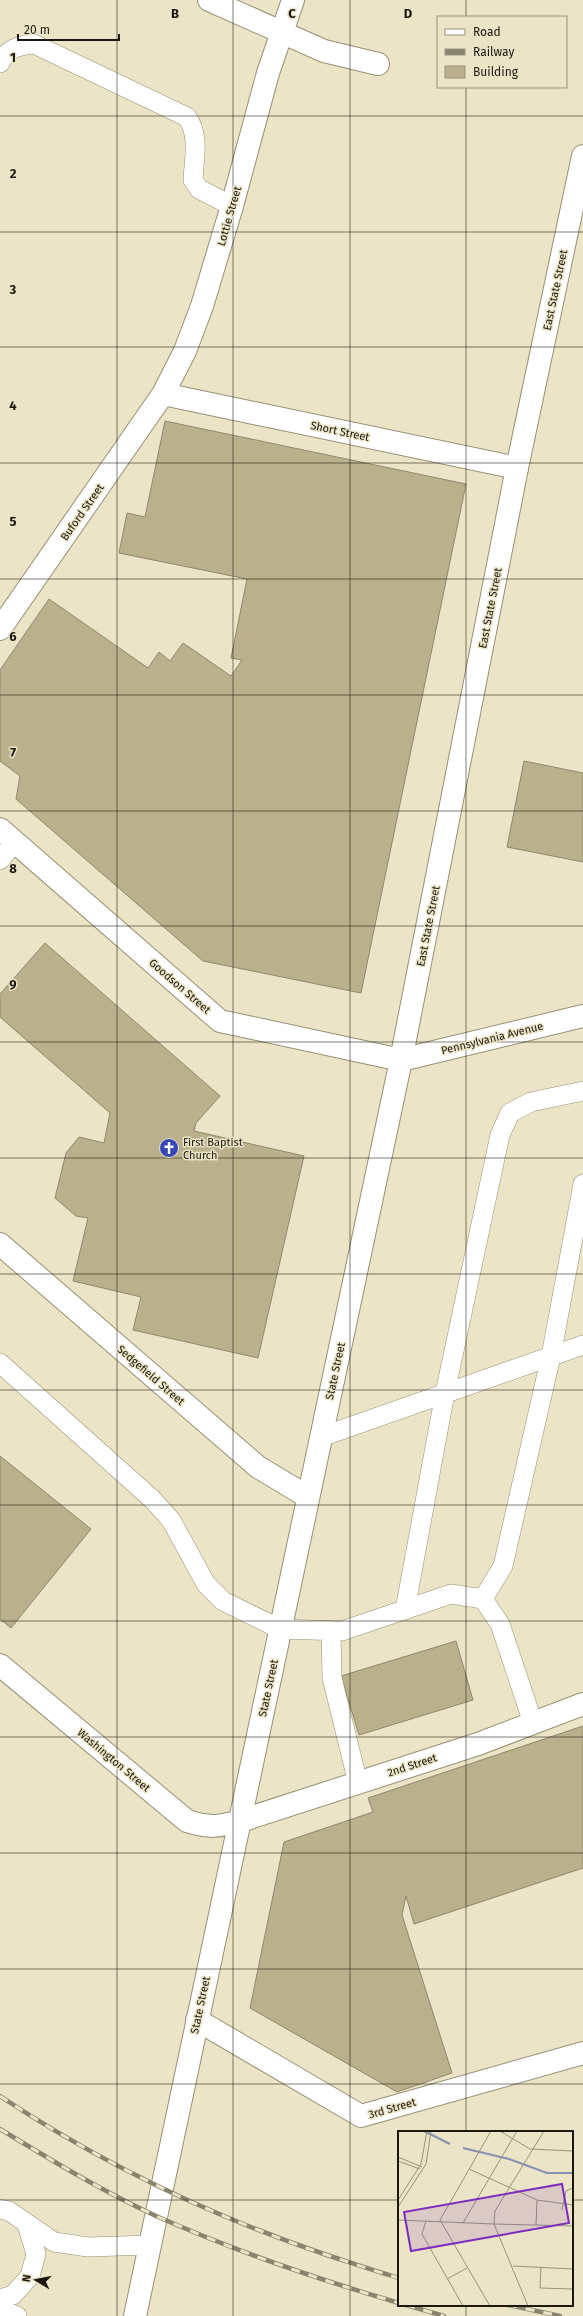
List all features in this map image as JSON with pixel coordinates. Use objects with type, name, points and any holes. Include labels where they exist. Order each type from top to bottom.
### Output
[{"type":"street","points":[[209,0],[324,51],[378,64]]},
{"type":"street","name":"Lottie Street","points":[[163,394],[185,351],[202,306],[232,206],[268,73],[293,0]]},
{"type":"street","name":"East State Street","points":[[401,1060],[517,468],[583,156]]},
{"type":"street","name":"Short Street","points":[[163,394],[517,468]]},
{"type":"street","name":"Buford Street","points":[[0,629],[163,394]]},
{"type":"street","name":"Goodson Street","points":[[7,835],[220,1021],[401,1060]]},
{"type":"street","name":"Pennsylvania Avenue","points":[[401,1060],[583,1016]]},
{"type":"street","name":"State Street","points":[[134,2316],[401,1060]]},
{"type":"street","name":"Sedgefield Street","points":[[0,1244],[258,1467],[308,1497]]},
{"type":"street","name":"Washington Street","points":[[0,1665],[187,1821],[205,1827],[216,1827],[240,1822]]},
{"type":"street","name":"2nd Street","points":[[240,1822],[478,1744],[583,1704]]},
{"type":"street","name":"3rd Street","points":[[197,2020],[361,2116],[583,2053]]},
{"type":"lane","points":[[0,63],[4,56],[19,45],[34,44],[188,116],[193,125],[196,136],[193,180],[199,189],[232,206]]},
{"type":"lane","points":[[0,860],[7,835]]},
{"type":"lane","points":[[405,1610],[445,1393],[500,1135],[510,1113],[531,1102],[583,1091]]},
{"type":"lane","points":[[483,1599],[502,1566],[551,1356],[583,1184]]},
{"type":"lane","points":[[321,1437],[583,1345]]},
{"type":"lane","points":[[0,1363],[152,1499],[171,1520],[206,1584],[223,1601],[280,1629],[342,1631],[451,1594],[483,1599],[500,1624],[533,1723]]},
{"type":"lane","points":[[331,1631],[332,1678],[358,1783]]},
{"type":"lane","points":[[0,2210],[8,2211],[54,2242],[88,2247],[150,2245]]},
{"type":"lane","points":[[0,2299],[13,2295],[30,2276],[36,2254],[27,2225]]},
{"type":"lane","points":[[0,2309],[17,2316]]},
{"type":"building","points":[[165,421],[466,484],[361,993],[203,961],[16,799],[20,776],[0,761],[0,670],[49,599],[148,668],[159,652],[170,661],[183,643],[231,676],[242,660],[231,658],[247,579],[119,553],[127,513],[145,517]]},
{"type":"building","points":[[524,761],[583,773],[583,862],[507,847]]},
{"type":"building","name":"First Baptist Church","points":[[45,943],[220,1096],[196,1123],[194,1131],[304,1156],[258,1358],[133,1330],[141,1297],[73,1281],[88,1218],[76,1216],[55,1198],[66,1153],[79,1137],[104,1143],[110,1113],[0,1017],[0,994]]},
{"type":"building","points":[[0,1456],[91,1529],[11,1628],[0,1619]]},
{"type":"building","points":[[456,1641],[473,1700],[359,1735],[341,1676]]},
{"type":"building","points":[[583,1726],[583,1868],[414,1924],[406,1896],[402,1915],[452,2073],[397,2092],[250,2008],[284,1842],[373,1812],[368,1798]]},
{"type":"railway","points":[[0,2096],[77,2143],[157,2186],[198,2205],[281,2239],[398,2278]]},
{"type":"railway","points":[[0,2129],[96,2186],[156,2216],[276,2264],[398,2303]]},
{"type":"railway","points":[[409,2306],[444,2316]]},
{"type":"railway","points":[[513,2306],[560,2316]]},
{"type":"place","name":"First Baptist Church","points":[[169,1148]]}]
